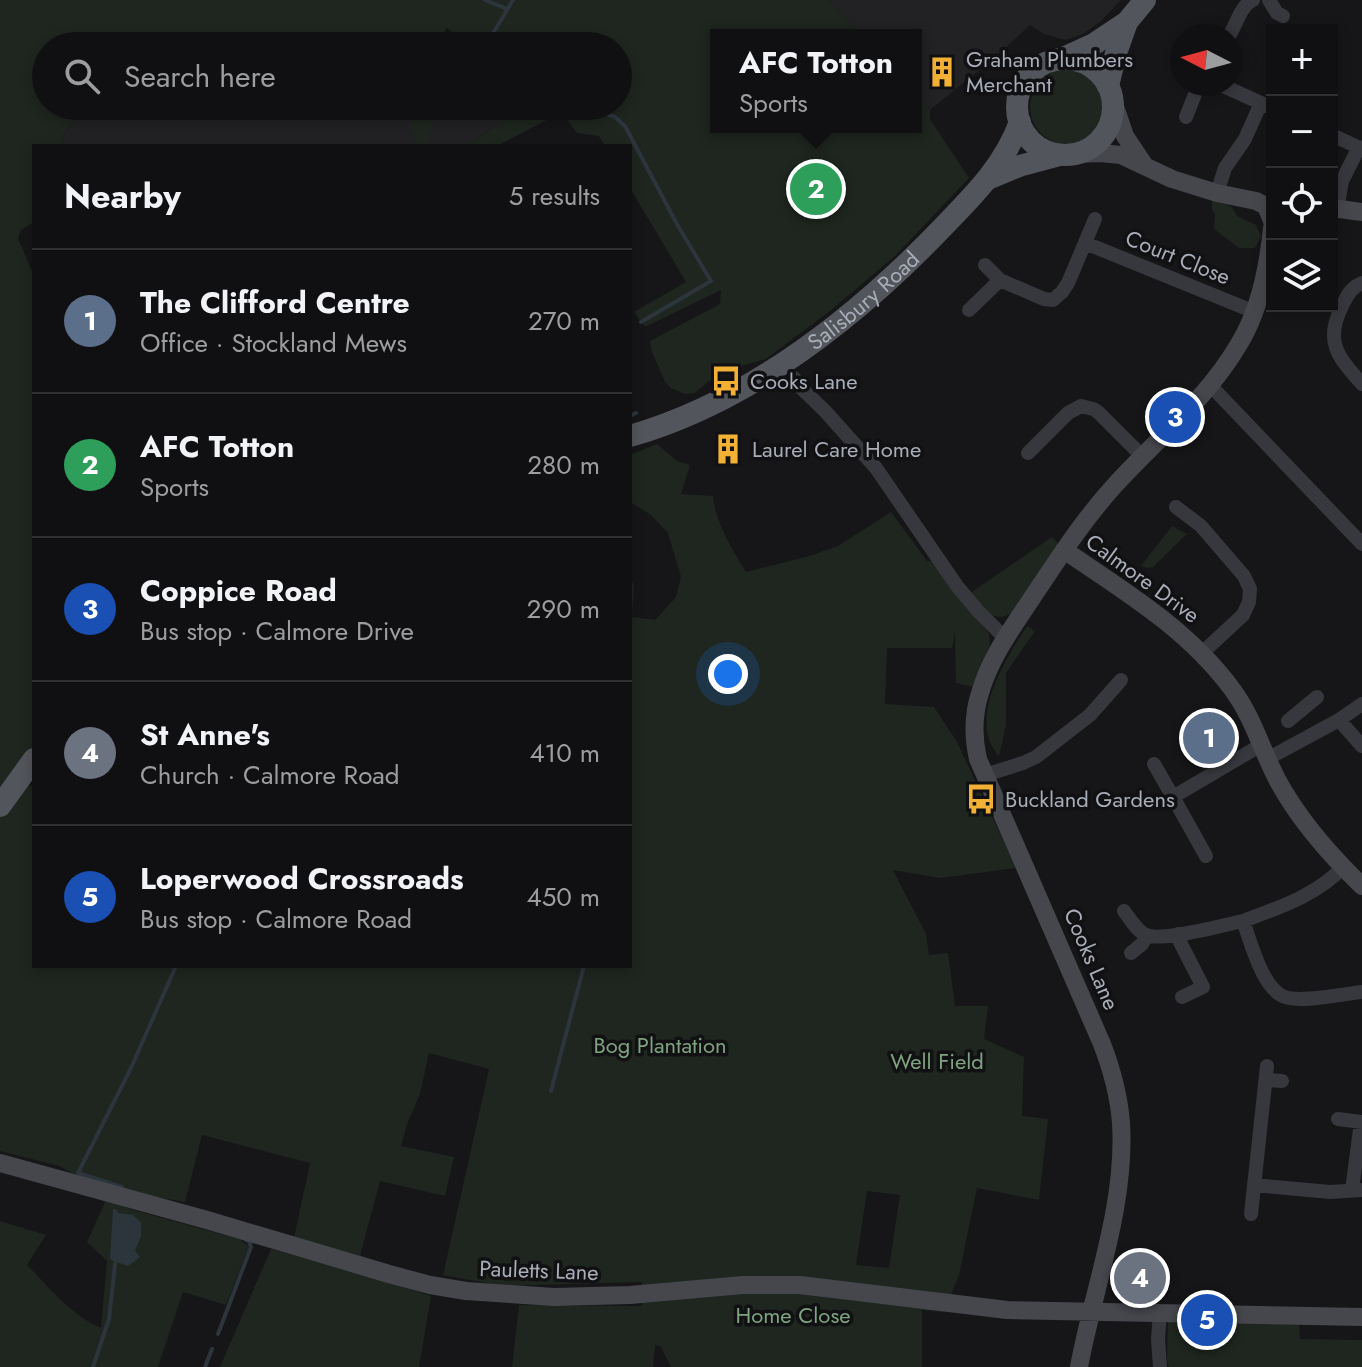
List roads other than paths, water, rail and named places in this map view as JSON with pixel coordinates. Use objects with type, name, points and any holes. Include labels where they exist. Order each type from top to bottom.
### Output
[{"type":"main road","points":[[1127,22],[1116,53],[1110,92],[1112,119],[1108,129],[1095,145],[1068,154],[1040,148],[1024,132],[1017,111],[1021,87],[1029,75],[1040,66],[1094,44],[1127,22],[1145,0]]},
{"type":"main road","points":[[1061,59],[1073,59],[1094,68],[1110,92]]},
{"type":"main road","name":"Salisbury Road","points":[[632,435],[669,423],[717,401],[771,370],[839,322],[935,236],[990,178],[1020,122]]},
{"type":"main road","name":"Salisbury Road","points":[[990,178],[1019,166],[1068,154]]},
{"type":"main road","points":[[0,806],[9,781],[32,761]]},
{"type":"street","points":[[1269,0],[1277,13],[1283,16]]},
{"type":"street","points":[[1236,24],[1248,4]]},
{"type":"street","points":[[1242,30],[1252,31]]},
{"type":"street","points":[[1110,92],[1125,136],[1144,165]]},
{"type":"street","points":[[1217,193],[1225,168],[1266,106],[1242,95]]},
{"type":"street","points":[[1186,117],[1194,96]]},
{"type":"street","points":[[1338,138],[1360,148],[1342,181],[1338,197]]},
{"type":"street","name":"Calmore Drive","points":[[1068,154],[1121,155],[1172,179],[1266,206]]},
{"type":"street","points":[[1338,209],[1362,212]]},
{"type":"street","points":[[985,265],[1000,280],[1053,300],[1068,283],[1095,219]]},
{"type":"street","name":"Calmore Drive","points":[[1269,240],[1267,266],[1255,312],[1239,345],[1210,385],[1096,507],[1064,550],[1155,613],[1202,653],[1245,709],[1294,808],[1362,886]]},
{"type":"street","name":"Court Close","points":[[1085,243],[1255,312]]},
{"type":"street","points":[[969,310],[1000,280]]},
{"type":"street","points":[[1362,283],[1349,293],[1339,312],[1333,335],[1337,352],[1362,384]]},
{"type":"street","points":[[795,385],[835,422],[876,468],[957,586],[1005,638]]},
{"type":"street","points":[[1210,385],[1362,544],[1350,555]]},
{"type":"street","points":[[1028,453],[1068,413],[1081,406],[1098,412],[1142,456]]},
{"type":"street","points":[[1176,507],[1201,526],[1244,576],[1250,589],[1249,602],[1243,615],[1202,653]]},
{"type":"street","name":"Cooks Lane","points":[[1064,550],[1005,638],[984,683],[976,710],[974,742],[985,775],[1084,1002],[1114,1079],[1121,1123],[1120,1177],[1079,1367]]},
{"type":"street","points":[[985,775],[1036,757],[1090,715],[1121,680]]},
{"type":"street","points":[[1309,735],[1292,718],[1317,697]]},
{"type":"street","points":[[1173,797],[1264,752],[1309,735],[1362,704]]},
{"type":"street","points":[[1339,720],[1362,746]]},
{"type":"street","points":[[1154,764],[1206,856]]},
{"type":"street","points":[[1124,911],[1138,928],[1147,935],[1156,936],[1243,921],[1299,898],[1326,883],[1344,866]]},
{"type":"street","points":[[1243,921],[1264,976],[1277,993],[1293,999],[1362,992]]},
{"type":"street","points":[[1178,934],[1203,987],[1182,997]]},
{"type":"street","points":[[1131,953],[1147,935]]},
{"type":"street","points":[[1251,1214],[1266,1073],[1282,1081]]},
{"type":"street","points":[[1254,1185],[1330,1192],[1357,1190],[1361,1122],[1338,1119]]},
{"type":"street","name":"Pauletts Lane","points":[[0,1163],[389,1274],[466,1291],[554,1297],[630,1295],[743,1285],[800,1285],[999,1310],[1362,1317]]},
{"type":"street","points":[[1160,1312],[1160,1367]]},
{"type":"waterway","points":[[485,0],[507,9]]},
{"type":"waterway","points":[[494,32],[513,0]]},
{"type":"waterway","points":[[618,120],[625,126],[711,281],[641,322]]},
{"type":"waterway","points":[[632,415],[636,413]]},
{"type":"waterway","points":[[122,1187],[78,1173],[131,1068],[175,968]]},
{"type":"waterway","points":[[551,1091],[583,968]]},
{"type":"waterway","points":[[218,1334],[251,1247],[246,1240]]},
{"type":"waterway","points":[[93,1367],[109,1319],[116,1256]]},
{"type":"waterway","points":[[205,1367],[212,1349]]},
{"type":"place","name":"Graham Plumbers Merchant","points":[[942,72]]},
{"type":"place","name":"AFC Totton","points":[[816,189]]},
{"type":"place","name":"Cooks Lane","points":[[726,381]]},
{"type":"place","name":"Coppice Road","points":[[1175,417]]},
{"type":"place","name":"Laurel Care Home","points":[[728,449]]},
{"type":"place","name":"The Clifford Centre","points":[[1209,738]]},
{"type":"place","name":"Buckland Gardens","points":[[981,799]]},
{"type":"place","name":"St Anne's","points":[[1140,1278]]},
{"type":"place","name":"Loperwood Crossroads","points":[[1207,1320]]},
{"type":"park label","name":"Bog Plantation","points":[[660,1045]]},
{"type":"park label","name":"Well Field","points":[[937,1061]]},
{"type":"park label","name":"Home Close","points":[[793,1315]]}]
